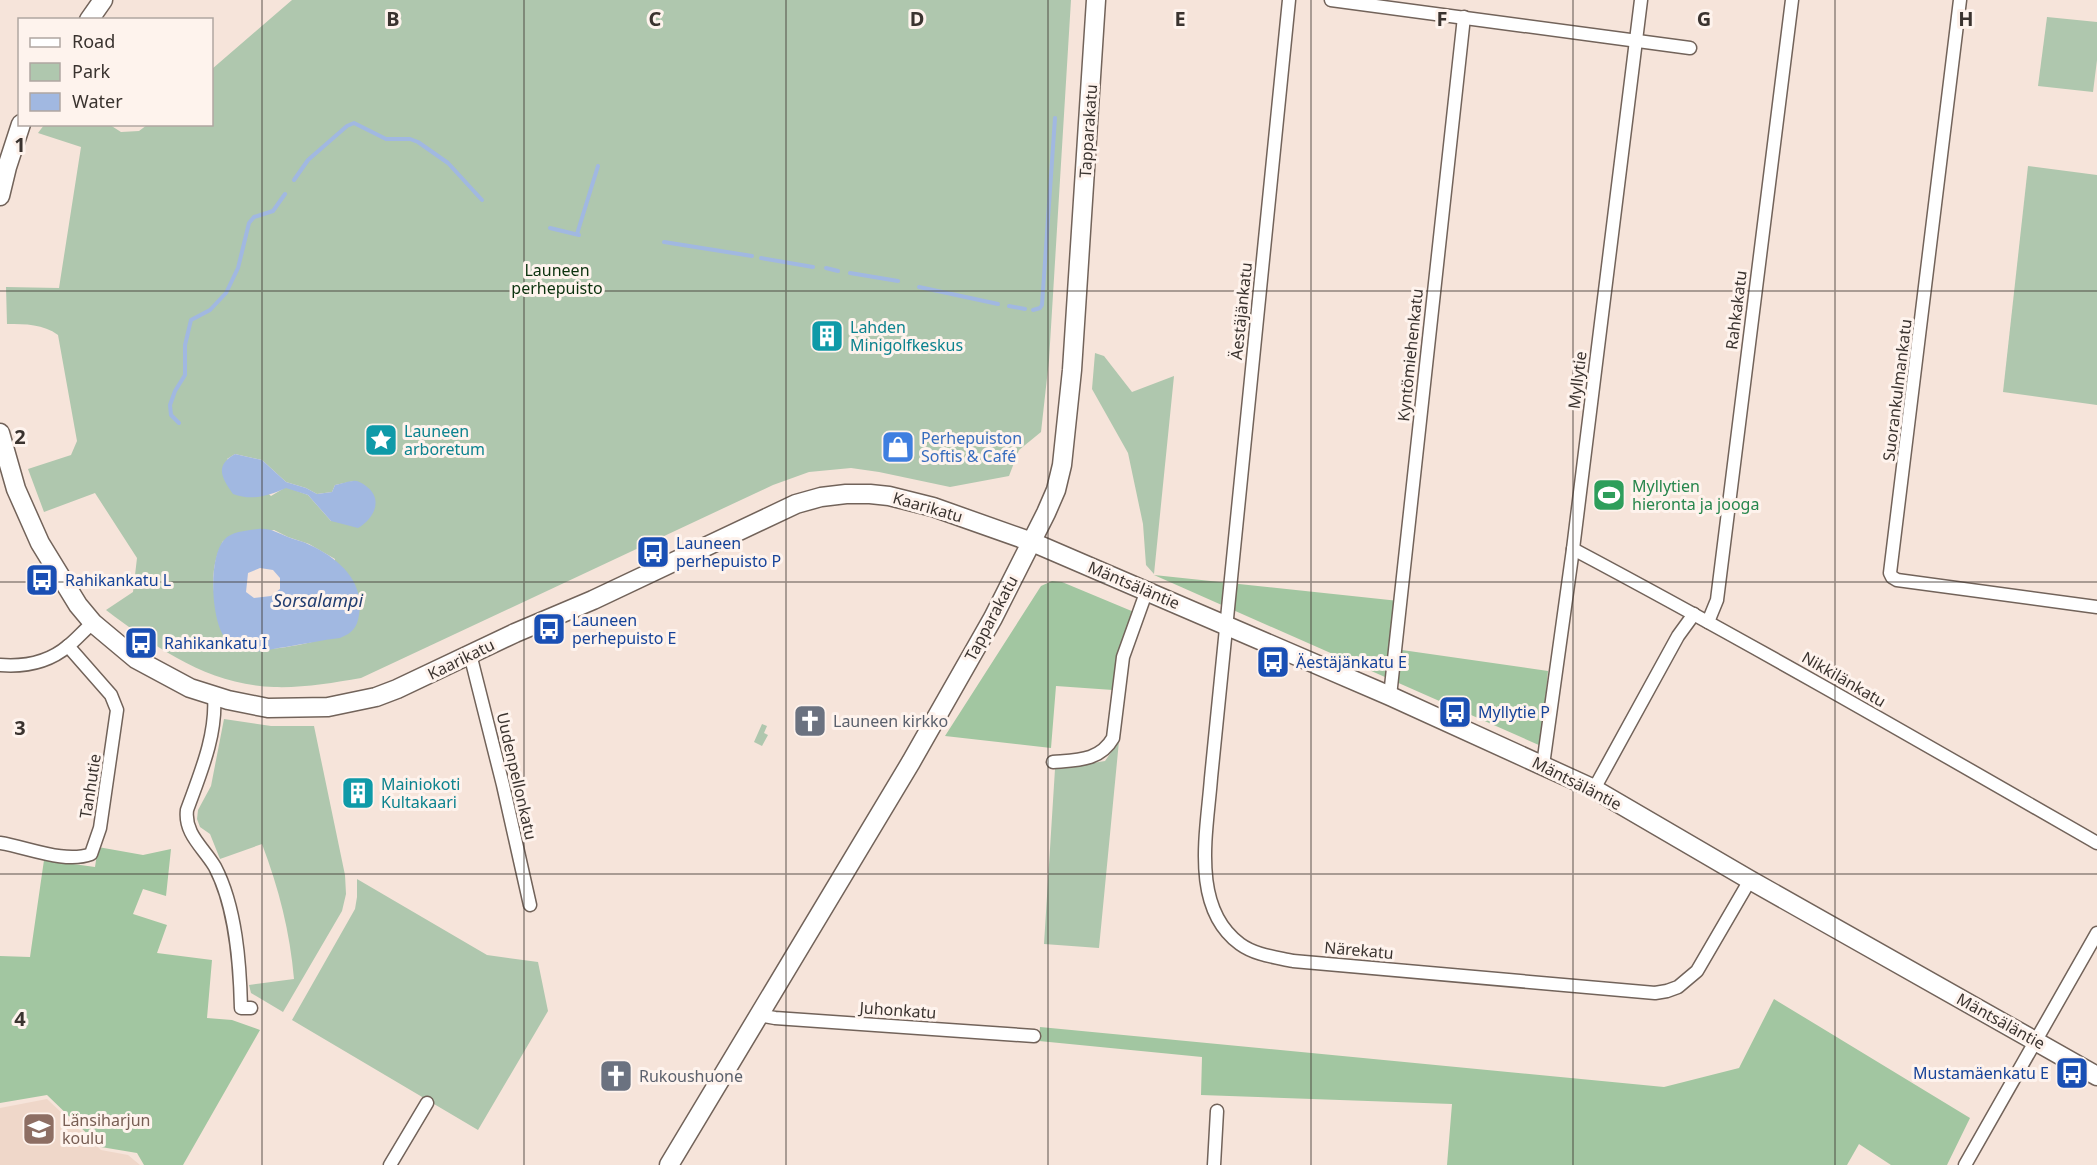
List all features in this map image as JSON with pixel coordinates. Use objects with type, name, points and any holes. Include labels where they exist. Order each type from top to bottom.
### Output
[{"type":"street","points":[[90,18],[103,0]]},
{"type":"street","name":"Tapparakatu","points":[[669,1165],[911,762],[993,618],[1056,490],[1062,465],[1072,369],[1096,0]]},
{"type":"street","name":"Äestäjänkatu","points":[[1227,626],[1288,0]]},
{"type":"street","points":[[1330,0],[1690,48]]},
{"type":"street","name":"Myllytie","points":[[1543,765],[1573,549],[1641,0]]},
{"type":"street","name":"Rahkakatu","points":[[1708,622],[1717,600],[1792,0]]},
{"type":"street","name":"Suorankulmankatu","points":[[1960,0],[1890,573],[1897,580],[2097,606]]},
{"type":"street","name":"Kyntömiehenkatu","points":[[1390,696],[1464,17]]},
{"type":"street","points":[[0,196],[20,126]]},
{"type":"street","name":"Kaarikatu","points":[[0,433],[16,489],[40,543],[78,605],[93,623],[136,659],[190,688],[268,708],[327,707],[376,697],[397,689],[796,504],[821,496],[846,494],[889,496],[944,511],[1032,542]]},
{"type":"street","name":"Mäntsäläntie","points":[[1032,542],[1390,696],[1594,789],[2097,1076]]},
{"type":"street","name":"Nikkilänkatu","points":[[1573,549],[1694,614],[2097,843]]},
{"type":"street","points":[[1053,762],[1087,759],[1108,746],[1113,738],[1123,657],[1147,591]]},
{"type":"street","points":[[1594,789],[1678,636],[1694,614]]},
{"type":"street","points":[[0,665],[35,664],[54,656],[93,623]]},
{"type":"street","name":"Närekatu","points":[[1227,626],[1211,778],[1204,876],[1211,908],[1224,930],[1241,945],[1261,954],[1293,961],[1640,993],[1667,991],[1688,980],[1697,970],[1750,880]]},
{"type":"street","name":"Tanhutie","points":[[0,843],[63,857],[81,858],[91,854],[100,828],[117,710],[111,695],[68,646]]},
{"type":"street","name":"Uudenpellonkatu","points":[[470,654],[530,905]]},
{"type":"street","points":[[214,696],[215,711],[209,741],[186,819],[188,830],[215,868],[226,895],[240,971],[241,1008],[251,1008]]},
{"type":"street","points":[[1965,1165],[2097,933]]},
{"type":"street","name":"Juhonkatu","points":[[759,1015],[1034,1036]]},
{"type":"street","points":[[390,1165],[427,1102]]},
{"type":"street","points":[[1214,1165],[1217,1112]]},
{"type":"shaded area","name":"Länsiharjun koulu","points":[[47,1099],[101,1150],[128,1155],[140,1165],[0,1165],[0,1108]]},
{"type":"green space","name":"Launeen perhepuisto","points":[[292,0],[1071,0],[1049,360],[1041,432],[1019,450],[1009,476],[950,487],[851,468],[809,472],[773,485],[361,678],[307,686],[274,687],[250,685],[205,672],[164,651],[106,610],[133,592],[137,558],[95,493],[44,512],[28,469],[71,455],[77,441],[58,335],[40,327],[7,324],[6,287],[59,288],[81,147],[38,133],[43,126],[112,126],[121,132],[139,131],[146,126],[213,126],[213,68]],"holes":[[[235,454],[262,460],[286,482],[317,494],[332,492],[335,485],[354,481],[331,521],[308,495],[286,487],[271,496],[227,459]],[[274,530],[309,544],[335,559],[319,640],[271,649],[245,648],[234,644],[226,638],[222,631],[214,587],[215,564],[223,541]]]},
{"type":"green space","points":[[2047,17],[2097,22],[2097,60],[2093,92],[2038,86]]},
{"type":"green space","points":[[2028,166],[2097,175],[2097,405],[2003,392]]},
{"type":"green space","points":[[1095,353],[1104,356],[1132,392],[1174,376],[1154,574],[1146,565],[1143,524],[1128,453],[1092,389]]},
{"type":"green space","points":[[1154,575],[1399,601],[1395,649],[1548,671],[1541,746]]},
{"type":"green space","points":[[1052,581],[1062,582],[1134,612],[1117,664],[1113,690],[1056,686],[1051,748],[945,736],[1041,586]]},
{"type":"green space","points":[[224,719],[271,726],[314,726],[345,875],[346,894],[342,911],[283,1012],[251,993],[249,985],[294,979],[283,911],[262,844],[220,859],[210,834],[200,827],[197,819],[198,810],[211,786]]},
{"type":"green space","points":[[762,724],[767,726],[764,733],[768,735],[762,746],[754,742]]},
{"type":"green space","points":[[1119,741],[1099,948],[1044,944],[1055,769],[1105,761]]},
{"type":"green space","points":[[98,847],[143,855],[171,849],[166,896],[143,889],[133,914],[167,925],[157,953],[212,960],[207,1018],[232,1020],[260,1030],[183,1165],[144,1165],[137,1153],[101,1147],[47,1095],[0,1103],[0,956],[30,957],[44,860],[95,867]]},
{"type":"green space","points":[[357,879],[487,955],[538,962],[548,1011],[478,1130],[292,1020],[355,909]]},
{"type":"green space","points":[[1774,999],[1970,1118],[1947,1165],[1891,1165],[1859,1144],[1847,1165],[1447,1165],[1452,1104],[1201,1095],[1202,1057],[1039,1041],[1040,1027],[1664,1087],[1739,1068]]},
{"type":"water","points":[[235,454],[262,460],[286,482],[317,494],[332,492],[335,485],[351,481],[359,482],[366,486],[375,497],[375,508],[369,519],[358,528],[331,521],[308,495],[286,488],[260,497],[233,494],[223,477],[222,468],[224,463]]},
{"type":"water","name":"Sorsalampi","points":[[253,530],[270,530],[307,544],[330,557],[347,572],[354,581],[360,603],[358,620],[351,632],[340,638],[259,651],[243,649],[225,638],[220,629],[214,604],[215,560],[227,537]],"holes":[[[260,568],[273,570],[280,578],[280,589],[271,596],[254,598],[246,592],[248,573]]]},
{"type":"waterway","points":[[1033,310],[1042,305],[1055,118]]},
{"type":"waterway","points":[[294,180],[308,160],[347,126],[354,123],[386,139],[410,139],[418,142],[448,163],[482,200]]},
{"type":"waterway","points":[[577,234],[598,166]]},
{"type":"waterway","points":[[179,423],[171,415],[170,405],[185,375],[185,345],[191,320],[210,310],[226,293],[238,268],[249,223],[254,217],[273,211],[285,194]]},
{"type":"waterway","points":[[550,228],[579,235]]},
{"type":"waterway","points":[[664,242],[752,256]]},
{"type":"waterway","points":[[761,258],[813,267]]},
{"type":"waterway","points":[[826,268],[838,271]]},
{"type":"waterway","points":[[850,273],[898,281]]},
{"type":"waterway","points":[[919,287],[998,304]]},
{"type":"waterway","points":[[1009,306],[1025,309]]},
{"type":"place","name":"Lahden Minigolfkeskus","points":[[827,336]]},
{"type":"place","name":"Launeen arboretum","points":[[381,440]]},
{"type":"place","name":"Perhepuiston Softis & Café","points":[[898,447]]},
{"type":"place","name":"Myllytien hieronta ja jooga","points":[[1609,495]]},
{"type":"place","name":"Launeen perhepuisto P","points":[[653,552]]},
{"type":"place","name":"Rahikankatu L","points":[[42,580]]},
{"type":"place","name":"Launeen perhepuisto E","points":[[549,629]]},
{"type":"place","name":"Rahikankatu I","points":[[141,643]]},
{"type":"place","name":"Äestäjänkatu E","points":[[1273,662]]},
{"type":"place","name":"Myllytie P","points":[[1455,712]]},
{"type":"place","name":"Launeen kirkko","points":[[810,721]]},
{"type":"place","name":"Mainiokoti Kultakaari","points":[[358,793]]},
{"type":"place","name":"Mustamäenkatu E","points":[[2072,1073]]},
{"type":"place","name":"Rukoushuone","points":[[616,1076]]},
{"type":"place","name":"Länsiharjun koulu","points":[[39,1129]]}]
